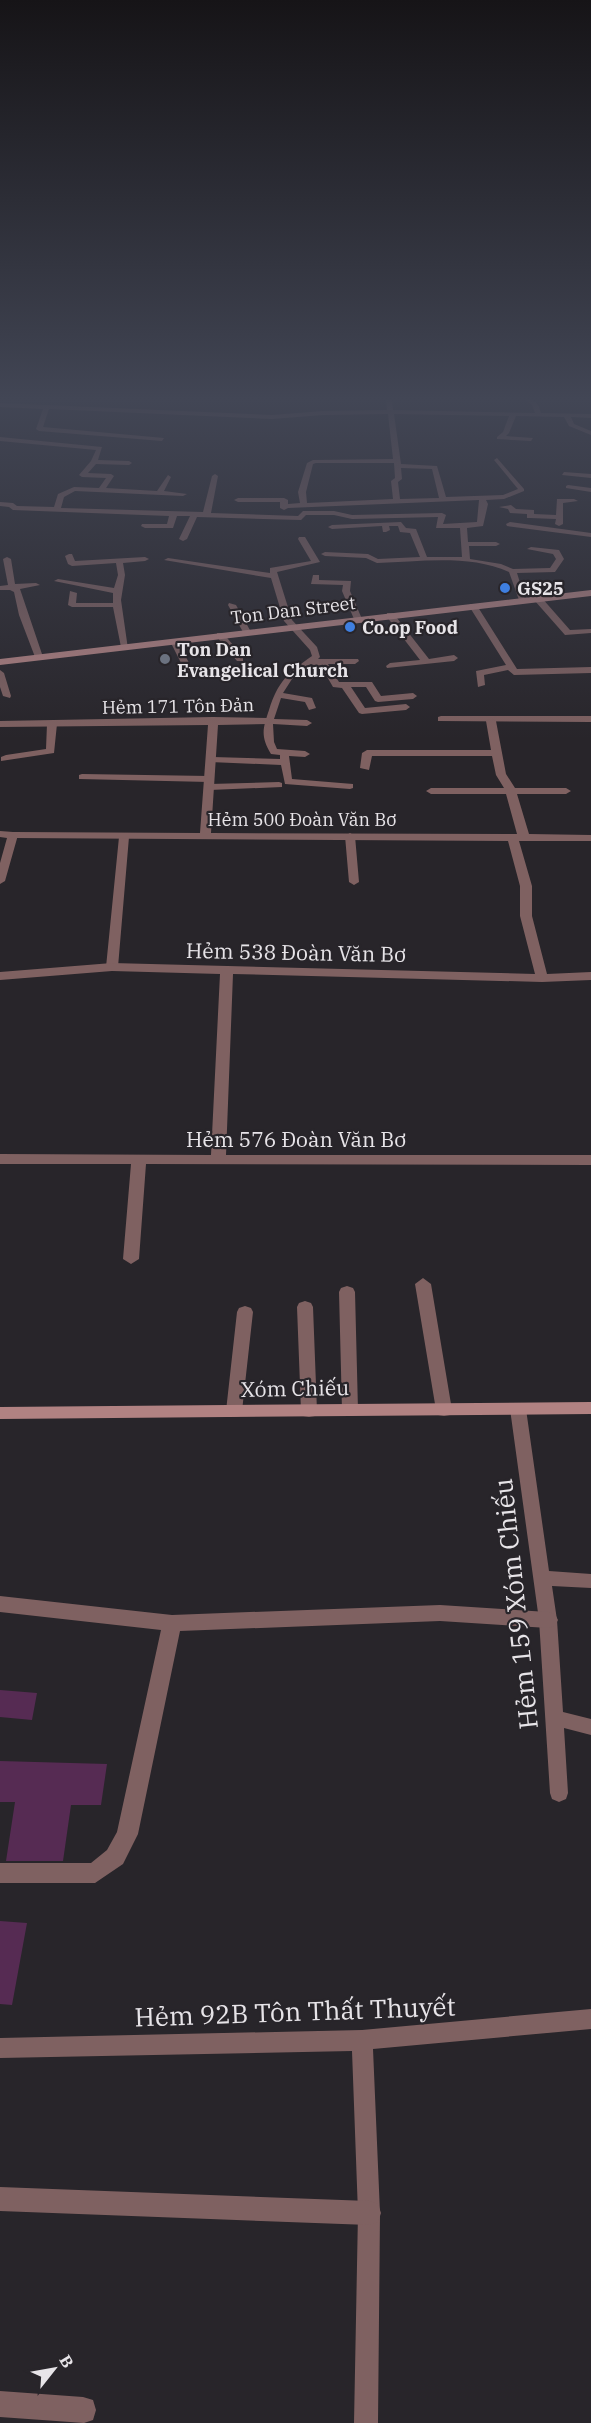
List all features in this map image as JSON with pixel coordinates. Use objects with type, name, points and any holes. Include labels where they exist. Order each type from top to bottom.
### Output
[{"type":"street","name":"Ton Dan Street","points":[[0,662],[591,593]]},
{"type":"street","points":[[206,837],[213,760],[213,720]]},
{"type":"street","name":"Hẻm 171 Tôn Đản","points":[[0,724],[268,721]]},
{"type":"street","points":[[491,721],[501,775],[510,789],[526,886],[526,915],[542,978]]},
{"type":"street","points":[[365,768],[367,753],[497,753]]},
{"type":"street","points":[[431,791],[510,789],[566,791]]},
{"type":"street","name":"Hẻm 500 Đoàn Văn Bơ","points":[[13,835],[591,838]]},
{"type":"street","name":"Hẻm 538 Đoàn Văn Bơ","points":[[0,976],[112,967],[542,978],[591,976]]},
{"type":"street","points":[[218,1161],[227,969]]},
{"type":"street","points":[[131,1259],[139,1158]]},
{"type":"street","name":"Hẻm 576 Đoàn Văn Bơ","points":[[0,1159],[591,1160]]},
{"type":"street","points":[[423,1284],[444,1410]]},
{"type":"street","points":[[347,1292],[350,1410]]},
{"type":"street","points":[[305,1307],[309,1411]]},
{"type":"street","points":[[234,1411],[245,1312]]},
{"type":"street","name":"Xóm Chiếu","points":[[0,1413],[591,1408]]},
{"type":"street","points":[[0,1604],[172,1623],[440,1613],[548,1620]]},
{"type":"street","points":[[0,1873],[95,1873],[115,1857],[127,1834],[172,1623]]},
{"type":"street","points":[[0,2199],[369,2212]]},
{"type":"street","points":[[0,2404],[83,2410]]},
{"type":"lane","points":[[145,526],[170,526],[174,513]]},
{"type":"lane","points":[[183,538],[195,513]]},
{"type":"lane","points":[[208,513],[301,518],[303,513]]},
{"type":"lane","points":[[334,513],[352,517],[442,515],[439,526],[463,526],[480,524],[482,513]]},
{"type":"lane","points":[[529,528],[531,513]]},
{"type":"lane","points":[[558,513],[559,532]]},
{"type":"lane","points":[[530,516],[558,517]]},
{"type":"lane","points":[[332,527],[385,527],[401,524],[403,530],[413,531],[424,558]]},
{"type":"lane","points":[[510,524],[591,535]]},
{"type":"lane","points":[[463,526],[466,560]]},
{"type":"lane","points":[[302,538],[316,562],[273,570],[281,605],[292,627],[314,649],[316,657],[310,661]]},
{"type":"lane","points":[[466,544],[496,544]]},
{"type":"lane","points":[[325,554],[368,556],[377,561],[424,558],[466,560],[501,566],[512,572],[552,570],[560,559],[556,552],[531,549]]},
{"type":"lane","points":[[69,556],[72,564],[145,559]]},
{"type":"lane","points":[[7,559],[12,587],[18,591],[19,606],[25,612],[39,657]]},
{"type":"lane","points":[[168,560],[275,576]]},
{"type":"lane","points":[[119,561],[123,572],[117,591],[125,647]]},
{"type":"lane","points":[[512,572],[523,600]]},
{"type":"lane","points":[[316,577],[314,582],[348,583],[346,591],[358,619]]},
{"type":"lane","points":[[58,581],[117,591]]},
{"type":"lane","points":[[0,588],[36,585]]},
{"type":"lane","points":[[73,593],[72,605],[118,605]]},
{"type":"lane","points":[[538,599],[568,633],[591,631]]},
{"type":"lane","points":[[232,605],[247,632]]},
{"type":"lane","points":[[473,606],[512,669]]},
{"type":"lane","points":[[390,615],[426,661]]},
{"type":"lane","points":[[220,635],[240,659]]},
{"type":"lane","points":[[174,641],[189,670]]},
{"type":"lane","points":[[390,666],[453,658]]},
{"type":"lane","points":[[310,661],[355,661]]},
{"type":"lane","points":[[310,661],[325,666],[336,685],[369,684],[378,699],[412,696]]},
{"type":"lane","name":"Hẻm 171 Tôn Đản","points":[[268,721],[275,712],[278,694],[292,672],[310,661]]},
{"type":"lane","points":[[481,685],[479,673],[512,669],[591,670]]},
{"type":"lane","points":[[0,673],[8,696]]},
{"type":"lane","points":[[345,685],[362,711],[406,707]]},
{"type":"lane","points":[[278,694],[309,700],[312,708]]},
{"type":"lane","points":[[441,720],[591,719]]},
{"type":"lane","points":[[308,723],[268,721],[269,742],[274,752],[284,758],[288,782],[350,786]]},
{"type":"lane","points":[[4,759],[12,755],[30,756],[51,751],[52,724]]},
{"type":"lane","points":[[213,760],[284,758],[305,754]]},
{"type":"lane","points":[[81,777],[279,785]]},
{"type":"lane","points":[[0,834],[13,835],[0,880]]},
{"type":"lane","points":[[350,836],[354,882]]},
{"type":"lane","points":[[112,967],[124,837]]},
{"type":"lane","name":"Hẻm 159 Xóm Chiếu","points":[[518,1409],[548,1620],[559,1793]]},
{"type":"lane","points":[[542,1578],[591,1581]]},
{"type":"lane","points":[[554,1718],[591,1728]]},
{"type":"lane","name":"Hẻm 92B Tôn Thất Thuyết","points":[[0,2048],[362,2040],[591,2019]]},
{"type":"lane","points":[[362,2040],[369,2212],[366,2423]]},
{"type":"building","points":[[0,1690],[37,1693],[32,1720],[0,1717]]},
{"type":"building","points":[[0,1761],[107,1764],[101,1805],[71,1805],[63,1861],[6,1861],[15,1802],[0,1802]]},
{"type":"building","points":[[0,1921],[27,1923],[12,2005],[0,2004]]},
{"type":"place","name":"GS25","points":[[505,588]]},
{"type":"place","name":"Co.op Food","points":[[350,627]]},
{"type":"place","name":"Ton Dan Evangelical Church","points":[[165,659]]}]
